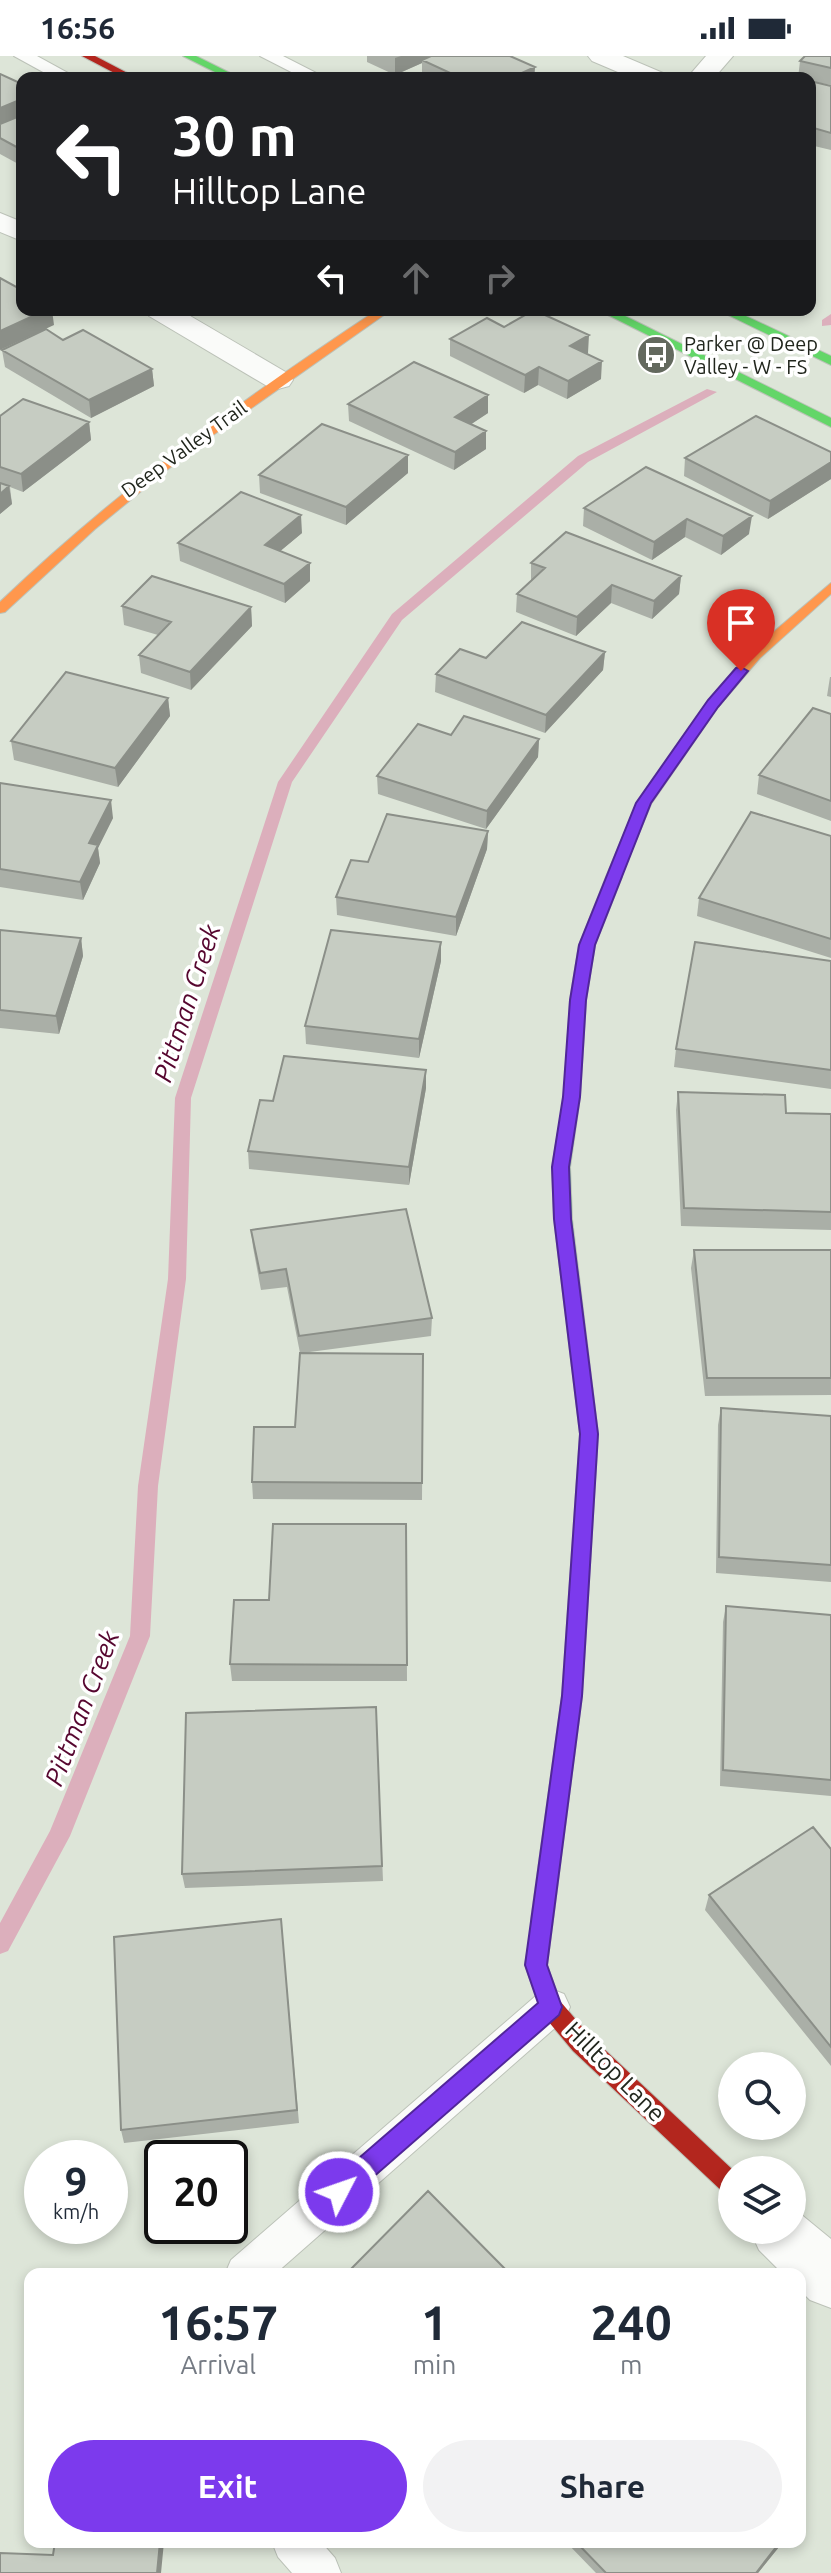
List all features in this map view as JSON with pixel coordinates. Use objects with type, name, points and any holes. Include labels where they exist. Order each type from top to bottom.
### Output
[{"type":"street","points":[[87,56],[120,72]]},
{"type":"street","points":[[188,56],[222,72]]},
{"type":"street","points":[[601,56],[640,72]]},
{"type":"street","points":[[705,72],[720,56]]},
{"type":"street","points":[[169,316],[278,380]]},
{"type":"street","name":"Deep Valley Trail","points":[[0,609],[116,499],[278,380],[376,316]]},
{"type":"street","points":[[616,316],[831,423]]},
{"type":"street","points":[[737,316],[831,361]]},
{"type":"street","name":"Hilltop Lane","points":[[718,2172],[581,2043],[551,2007],[536,1965],[572,1696],[589,1434],[563,1219],[561,1167],[572,1097],[578,1000],[587,945],[644,803],[713,704],[755,655],[831,587]]},
{"type":"street","points":[[794,2244],[831,2279]]},
{"type":"lane","points":[[23,56],[56,72]]},
{"type":"lane","points":[[269,56],[304,72]]},
{"type":"lane","points":[[252,2268],[551,2007]]},
{"type":"lane","points":[[298,2548],[320,2573]]},
{"type":"building","points":[[431,56],[510,56],[535,67],[524,72],[448,72],[422,60]]},
{"type":"building","points":[[805,56],[831,56],[831,68],[800,61]]},
{"type":"building","points":[[0,74],[16,81],[16,101],[0,108]]},
{"type":"building","points":[[816,82],[831,86],[831,133],[816,129]]},
{"type":"building","points":[[16,117],[16,147],[0,138],[0,124]]},
{"type":"building","points":[[0,278],[16,287],[16,316],[33,316],[0,331]]},
{"type":"building","points":[[523,316],[547,316],[589,335],[570,346],[602,361],[568,381],[539,367],[525,375],[450,339],[487,318],[504,327]]},
{"type":"building","points":[[46,329],[63,340],[83,330],[152,369],[89,400],[2,350]]},
{"type":"building","points":[[414,362],[488,395],[455,417],[486,431],[455,452],[348,404]]},
{"type":"building","points":[[23,399],[89,422],[21,474],[0,467],[0,416]]},
{"type":"building","points":[[756,416],[831,452],[831,462],[770,501],[685,458]]},
{"type":"building","points":[[322,424],[408,455],[346,507],[259,475]]},
{"type":"building","points":[[646,467],[752,516],[723,536],[687,519],[654,542],[584,508]]},
{"type":"building","points":[[0,483],[9,486],[0,494]]},
{"type":"building","points":[[241,492],[301,515],[265,545],[310,563],[284,584],[178,543]]},
{"type":"building","points":[[566,532],[681,576],[654,601],[612,585],[577,617],[517,594],[545,568],[531,563]]},
{"type":"building","points":[[152,576],[251,607],[190,672],[139,655],[171,622],[122,606]]},
{"type":"building","points":[[522,622],[605,652],[546,715],[436,674],[460,649],[486,658]]},
{"type":"building","points":[[66,672],[168,698],[115,768],[11,741]]},
{"type":"building","points":[[813,708],[831,714],[831,801],[759,775]]},
{"type":"building","points":[[464,716],[539,739],[487,811],[377,776],[418,724],[451,735]]},
{"type":"building","points":[[0,783],[111,800],[89,843],[98,845],[80,882],[0,869]]},
{"type":"building","points":[[751,812],[831,836],[831,939],[699,898]]},
{"type":"building","points":[[387,814],[488,831],[456,917],[336,897],[351,860],[368,862]]},
{"type":"building","points":[[0,930],[81,938],[56,1016],[0,1010]]},
{"type":"building","points":[[331,930],[441,942],[419,1039],[305,1026]]},
{"type":"building","points":[[695,942],[831,961],[831,1070],[676,1049]]},
{"type":"building","points":[[284,1056],[426,1070],[409,1167],[248,1151],[260,1100],[273,1101]]},
{"type":"building","points":[[678,1092],[785,1095],[786,1113],[831,1114],[831,1212],[684,1208]]},
{"type":"building","points":[[406,1209],[432,1318],[299,1336],[286,1269],[260,1273],[251,1230]]},
{"type":"building","points":[[694,1250],[831,1250],[831,1378],[707,1378]]},
{"type":"building","points":[[300,1353],[423,1354],[422,1483],[252,1482],[254,1427],[295,1427]]},
{"type":"building","points":[[721,1408],[831,1416],[831,1565],[719,1557]]},
{"type":"building","points":[[273,1524],[406,1524],[407,1665],[230,1664],[234,1600],[269,1600]]},
{"type":"building","points":[[726,1606],[831,1615],[831,1780],[723,1770]]},
{"type":"building","points":[[376,1707],[382,1866],[182,1874],[186,1713]]},
{"type":"building","points":[[813,1827],[831,1849],[831,2047],[709,1895]]},
{"type":"building","points":[[281,1919],[297,2110],[121,2130],[114,1937]]},
{"type":"building","points":[[428,2191],[504,2268],[352,2268]]},
{"type":"building","points":[[54,2548],[159,2548],[157,2573],[0,2573],[0,2553],[53,2555]]},
{"type":"building","points":[[582,2548],[775,2548],[756,2573],[606,2573]]},
{"type":"waterway","name":"Pittman Creek","points":[[826,323],[831,318]]},
{"type":"waterway","name":"Pittman Creek","points":[[0,1944],[59,1836],[140,1636],[148,1486],[177,1279],[183,1098],[285,782],[397,617],[583,459],[711,392]]},
{"type":"traffic: fast","points":[[188,56],[222,72]]},
{"type":"traffic: fast","points":[[616,316],[831,423]]},
{"type":"traffic: fast","points":[[737,316],[831,361]]},
{"type":"traffic: fast","points":[[542,1920],[572,1696],[589,1434],[563,1219],[561,1167],[572,1097],[578,1000],[587,945],[614,877]]},
{"type":"traffic: slow","points":[[0,609],[137,487],[284,378],[376,316]]},
{"type":"traffic: slow","points":[[614,877],[644,803],[713,704],[755,655],[831,587]]},
{"type":"traffic: jam","points":[[87,56],[120,72]]},
{"type":"traffic: jam","points":[[542,1920],[536,1965],[551,2007],[581,2043],[718,2172]]},
{"type":"place","name":"Parker @ Deep Valley - W - FS","points":[[656,355]]},
{"type":"route","points":[[339,2192],[551,2007],[536,1965],[572,1696],[589,1434],[563,1219],[561,1167],[572,1097],[578,1000],[587,945],[644,803],[713,704],[741,671]]}]
